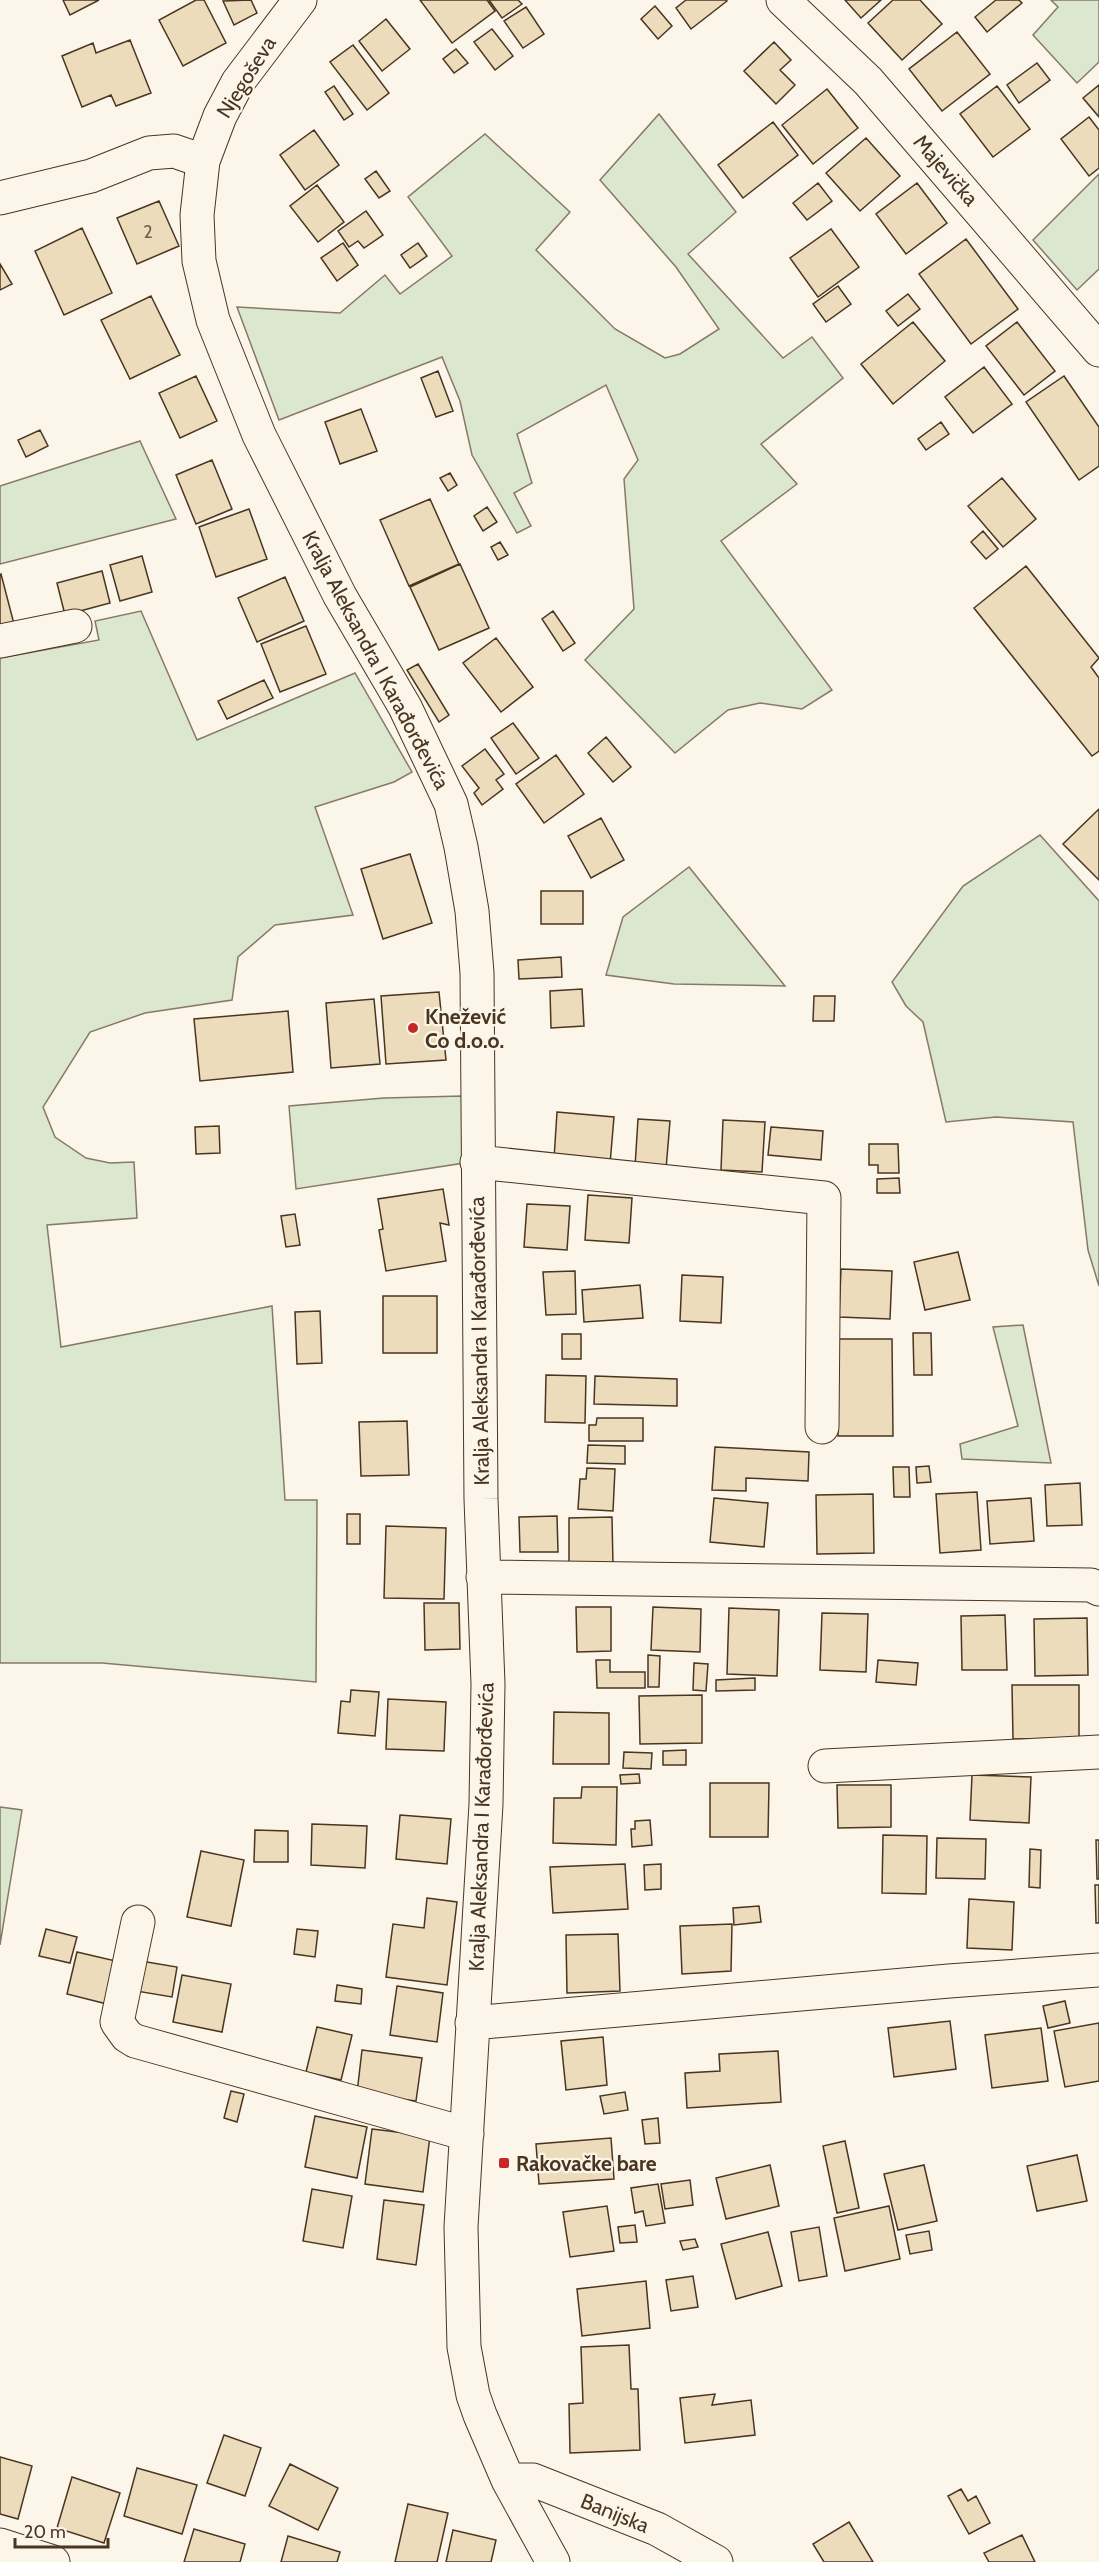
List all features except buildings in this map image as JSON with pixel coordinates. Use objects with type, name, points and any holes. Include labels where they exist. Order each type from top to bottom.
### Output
[{"type":"street","name":"Njegoševa","points":[[203,160],[220,116],[238,82],[300,0]]},
{"type":"street","name":"Majevička","points":[[783,0],[868,81],[1099,350]]},
{"type":"street","points":[[0,198],[91,176],[149,153],[174,151],[203,160]]},
{"type":"street","name":"Kralja Aleksandra I Karađorđevića","points":[[203,160],[196,215],[199,261],[213,320],[259,435],[340,596],[405,707],[451,804],[472,911],[477,973],[477,1162],[483,1577],[488,1684],[487,1793],[461,2227],[464,2347],[473,2395],[508,2480],[553,2562]]},
{"type":"street","points":[[0,641],[75,626]]},
{"type":"street","points":[[477,1162],[824,1198],[822,1427]]},
{"type":"street","points":[[483,1577],[1091,1585],[1099,1589]]},
{"type":"street","points":[[825,1766],[1099,1752]]},
{"type":"street","points":[[138,1922],[117,2022],[127,2036],[135,2041],[467,2134]]},
{"type":"street","points":[[472,2023],[1099,1970]]},
{"type":"street","name":"Banijska","points":[[508,2480],[533,2480],[657,2529],[716,2562]]},
{"type":"street","points":[[0,2545],[53,2562]]},
{"type":"green space","points":[[1051,0],[1099,0],[1099,62],[1077,83],[1033,35],[1058,7]]},
{"type":"green space","points":[[659,114],[736,212],[688,254],[783,358],[812,337],[843,378],[761,444],[797,484],[721,541],[832,690],[802,709],[760,703],[728,710],[675,753],[585,660],[634,609],[624,479],[638,460],[606,385],[517,434],[532,483],[514,493],[531,526],[517,533],[472,455],[460,401],[442,357],[279,420],[237,307],[340,313],[385,275],[400,294],[452,256],[408,197],[485,134],[570,212],[536,250],[615,329],[665,358],[680,354],[719,329],[676,267],[600,180]]},
{"type":"green space","points":[[1099,174],[1099,269],[1077,290],[1033,240]]},
{"type":"green space","points":[[140,441],[176,519],[0,564],[0,486]]},
{"type":"green space","points":[[141,611],[197,740],[355,673],[412,772],[394,782],[315,807],[353,915],[275,925],[238,957],[232,1000],[145,1013],[90,1032],[43,1107],[55,1137],[86,1158],[110,1163],[134,1162],[137,1218],[47,1225],[61,1347],[272,1306],[285,1500],[317,1500],[316,1682],[102,1663],[0,1663],[0,658],[99,640],[95,621]]},
{"type":"green space","points":[[1040,835],[1099,901],[1099,1286],[1088,1250],[1073,1122],[996,1117],[946,1122],[923,1022],[906,1006],[892,982],[963,886]]},
{"type":"green space","points":[[689,867],[785,986],[674,984],[606,975],[623,917]]},
{"type":"green space","points":[[462,1096],[464,1163],[296,1189],[289,1106],[384,1098]]},
{"type":"green space","points":[[1023,1325],[1051,1463],[962,1459],[960,1444],[1018,1426],[993,1327]]},
{"type":"green space","points":[[0,1807],[22,1810],[0,1945]]},
{"type":"place","name":"Knežević Co d.o.o.","points":[[413,1028]]},
{"type":"place","name":"Rakovačke bare","points":[[504,2163]]}]
